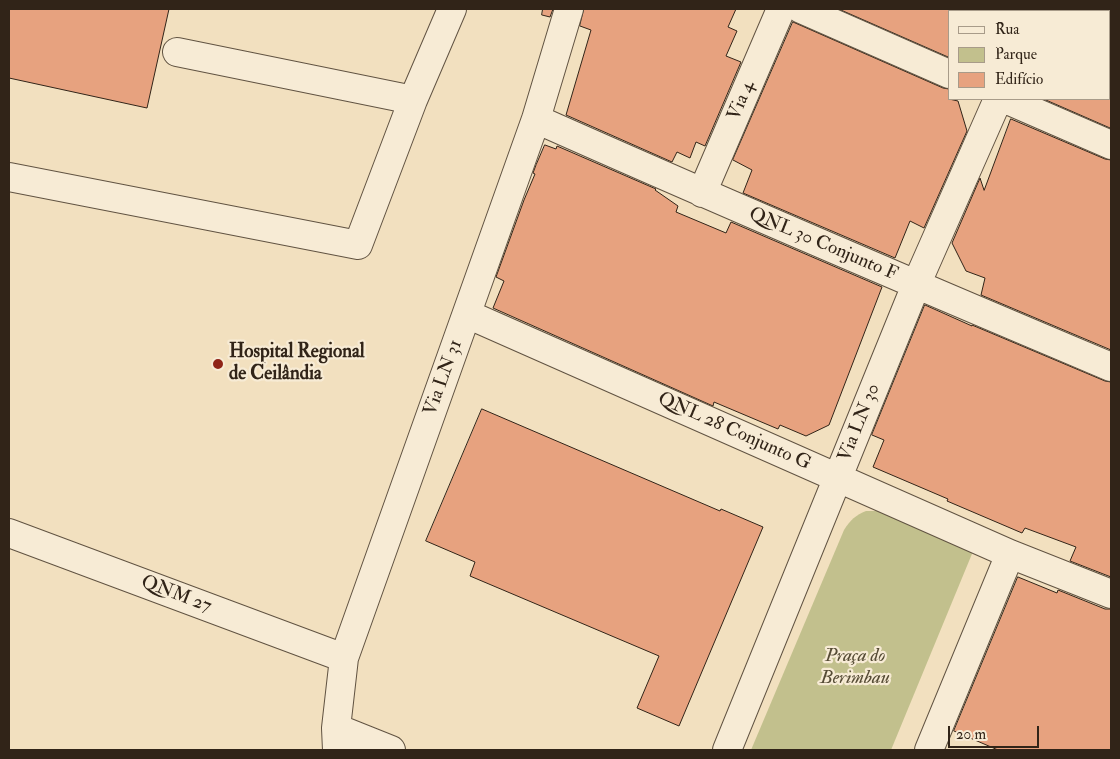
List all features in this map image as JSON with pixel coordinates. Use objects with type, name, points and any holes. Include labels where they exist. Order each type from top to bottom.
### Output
[{"type":"street","points":[[9,177],[358,245],[413,100],[452,9]]},
{"type":"street","name":"Via LN 31","points":[[337,739],[344,658],[536,119],[569,9]]},
{"type":"street","name":"Via 4","points":[[702,193],[781,9]]},
{"type":"street","points":[[801,9],[948,74]]},
{"type":"street","points":[[177,52],[413,100]]},
{"type":"street","name":"Via LN 30","points":[[727,750],[916,285],[998,100]]},
{"type":"street","points":[[1007,100],[1111,145]]},
{"type":"street","name":"QNL 30 Conjunto F","points":[[536,119],[702,193],[1111,368]]},
{"type":"street","name":"QNL 28 Conjunto G","points":[[467,314],[1010,554],[1111,594]]},
{"type":"street","name":"QNM 27","points":[[9,533],[344,658]]},
{"type":"street","points":[[934,749],[1010,554]]},
{"type":"street","points":[[337,739],[391,750]]},
{"type":"green space","name":"Praça do Berimbau","points":[[866,511],[891,513],[974,549],[891,750],[751,750],[844,530],[854,518]]},
{"type":"building","points":[[9,9],[169,9],[147,108],[9,78]]},
{"type":"building","points":[[543,9],[553,9],[550,17],[542,15]]},
{"type":"building","points":[[584,9],[736,9],[728,27],[737,31],[726,56],[741,62],[705,146],[696,142],[690,158],[677,152],[672,162],[566,115],[591,30],[580,26]]},
{"type":"building","points":[[839,9],[949,9],[948,57]]},
{"type":"building","points":[[793,22],[948,89],[948,100],[958,101],[967,131],[924,228],[910,221],[895,258],[743,193],[752,170],[733,160]]},
{"type":"building","points":[[1111,99],[1111,128],[1046,100]]},
{"type":"building","points":[[1011,119],[1111,160],[1111,350],[981,295],[985,278],[966,271],[952,243],[980,178],[984,190]]},
{"type":"building","points":[[545,145],[556,149],[557,146],[656,189],[678,206],[676,212],[726,233],[731,222],[882,287],[829,425],[806,436],[780,425],[778,429],[714,402],[713,406],[493,308],[504,281],[496,277],[535,174],[533,173]]},
{"type":"building","points":[[925,305],[1111,382],[1111,577],[1070,561],[1076,547],[1025,528],[1022,533],[873,467],[884,440],[872,435]]},
{"type":"building","points":[[482,409],[720,511],[721,509],[763,527],[679,726],[637,708],[659,656],[470,576],[475,562],[426,541]]},
{"type":"building","points":[[1018,577],[1057,593],[1058,590],[1105,609],[1111,609],[1111,750],[998,750],[954,731]]},
{"type":"place","name":"Hospital Regional de Ceilândia","points":[[218,364]]}]
